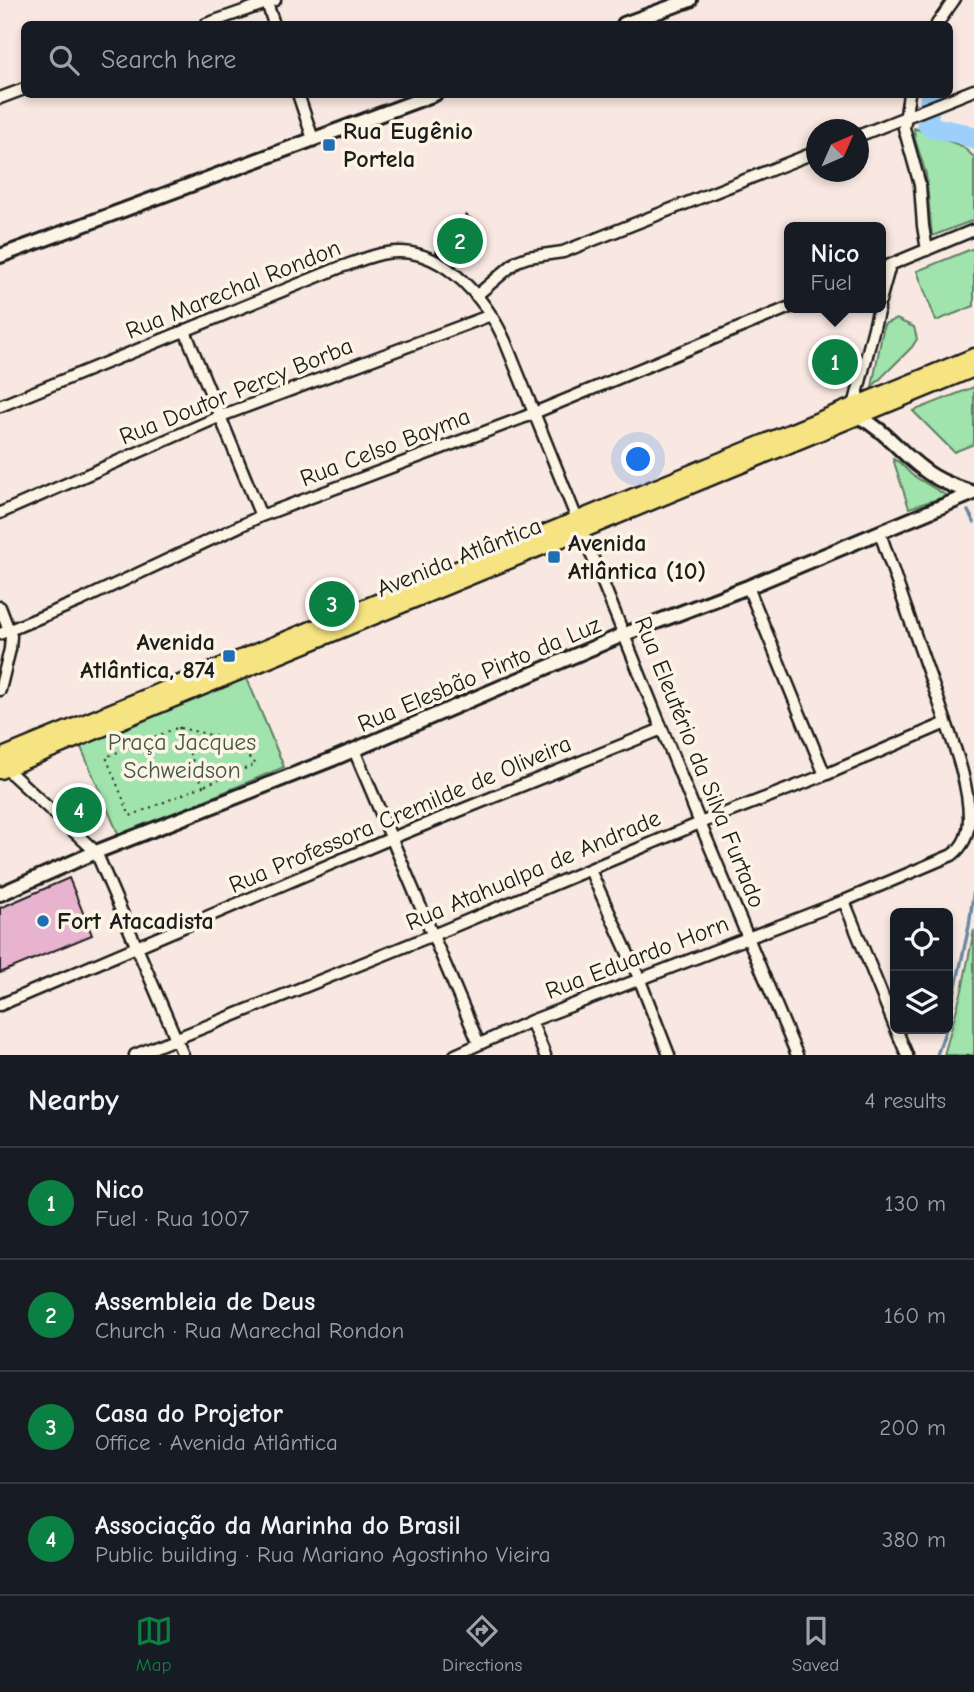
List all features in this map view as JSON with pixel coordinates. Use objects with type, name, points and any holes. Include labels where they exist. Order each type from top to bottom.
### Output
[{"type":"main road","name":"Avenida Atlântica","points":[[1,764],[856,411],[974,356]]},
{"type":"main road","name":"Avenida Atlântica","points":[[856,411],[974,369]]},
{"type":"street","points":[[632,21],[690,0]]},
{"type":"street","points":[[939,21],[954,0]]},
{"type":"street","points":[[214,21],[269,1],[273,21]]},
{"type":"street","points":[[0,98],[21,90]]},
{"type":"street","points":[[869,132],[974,90]]},
{"type":"street","points":[[299,98],[313,139]]},
{"type":"street","points":[[0,256],[424,98]]},
{"type":"street","points":[[909,98],[910,114],[904,128],[920,185],[927,250]]},
{"type":"street","points":[[476,296],[517,261],[563,252],[806,156]]},
{"type":"street","points":[[886,267],[974,230]]},
{"type":"street","name":"Rua Marechal Rondon","points":[[0,406],[341,267],[390,252],[429,258],[454,275],[476,296]]},
{"type":"street","name":"Rua Eleutério da Silva Furtado","points":[[476,296],[491,315],[505,341],[797,1055]]},
{"type":"street","name":"Rua Celso Bayma","points":[[5,633],[261,516],[535,413],[784,309]]},
{"type":"street","points":[[878,313],[856,411],[880,428],[924,470],[952,486],[974,493]]},
{"type":"street","name":"Rua Doutor Percy Borba","points":[[0,513],[221,416],[491,315]]},
{"type":"street","points":[[185,331],[261,516]]},
{"type":"street","name":"Rua Elesbão Pinto da Luz","points":[[0,894],[96,852],[354,750],[625,634],[748,587],[974,493]]},
{"type":"street","points":[[880,533],[946,723]]},
{"type":"street","points":[[748,587],[825,775]]},
{"type":"street","points":[[0,607],[10,649],[0,690]]},
{"type":"street","name":"Rua Atahualpa de Andrade","points":[[135,1055],[433,935],[700,823],[825,775],[946,723]]},
{"type":"street","name":"Rua Eduardo Horn","points":[[455,1055],[531,1021],[844,901],[952,855],[968,836],[969,816],[966,791],[946,723]]},
{"type":"street","name":"Rua Professora Cremilde de Oliveira","points":[[0,1005],[392,838],[662,729]]},
{"type":"street","points":[[354,750],[479,1044]]},
{"type":"street","points":[[1,764],[96,852],[183,1055]]},
{"type":"street","points":[[590,870],[639,978],[669,1055]]},
{"type":"street","points":[[844,901],[890,1013]]},
{"type":"street","points":[[531,1021],[545,1055]]},
{"type":"street","points":[[898,1034],[907,1055]]},
{"type":"path","points":[[179,727],[203,786]]},
{"type":"path","points":[[179,727],[229,738],[256,764],[203,786],[130,816],[106,757],[179,727]]},
{"type":"path","points":[[967,1055],[974,1054]]},
{"type":"green space","points":[[914,128],[962,146],[974,157],[974,220],[932,236],[926,174]]},
{"type":"green space","points":[[974,248],[974,306],[936,321],[917,271]]},
{"type":"green space","points":[[896,319],[914,327],[917,339],[872,387],[884,324]]},
{"type":"green space","points":[[974,387],[974,444],[954,452],[913,411]]},
{"type":"green space","points":[[893,459],[912,475],[947,496],[909,508]]},
{"type":"green space","name":"Praça Jacques Schweidson","points":[[246,676],[284,767],[119,836],[80,745]]},
{"type":"green space","points":[[974,930],[974,1055],[944,1055],[950,1034],[953,1034],[953,1022]]},
{"type":"building","points":[[466,215],[485,231],[456,266],[436,252]]},
{"type":"building","name":"Fort Atacadista","points":[[69,878],[92,935],[0,973],[0,908]]},
{"type":"waterway","points":[[930,98],[927,123],[930,127],[964,134],[974,139]]},
{"type":"waterway","points":[[968,511],[974,522]]},
{"type":"waterway","points":[[953,1000],[974,889]]},
{"type":"waterway","points":[[937,1055],[944,1034]]},
{"type":"place","name":"Rua Eugênio Portela","points":[[329,145]]},
{"type":"place","name":"Assembleia de Deus","points":[[460,241]]},
{"type":"place","name":"Nico","points":[[835,362]]},
{"type":"place","name":"Avenida Atlântica (10)","points":[[554,557]]},
{"type":"place","name":"Casa do Projetor","points":[[332,604]]},
{"type":"place","name":"Avenida Atlântica, 874","points":[[229,656]]},
{"type":"place","name":"Associação da Marinha do Brasil","points":[[79,810]]},
{"type":"place","name":"Fort Atacadista","points":[[43,921]]}]
